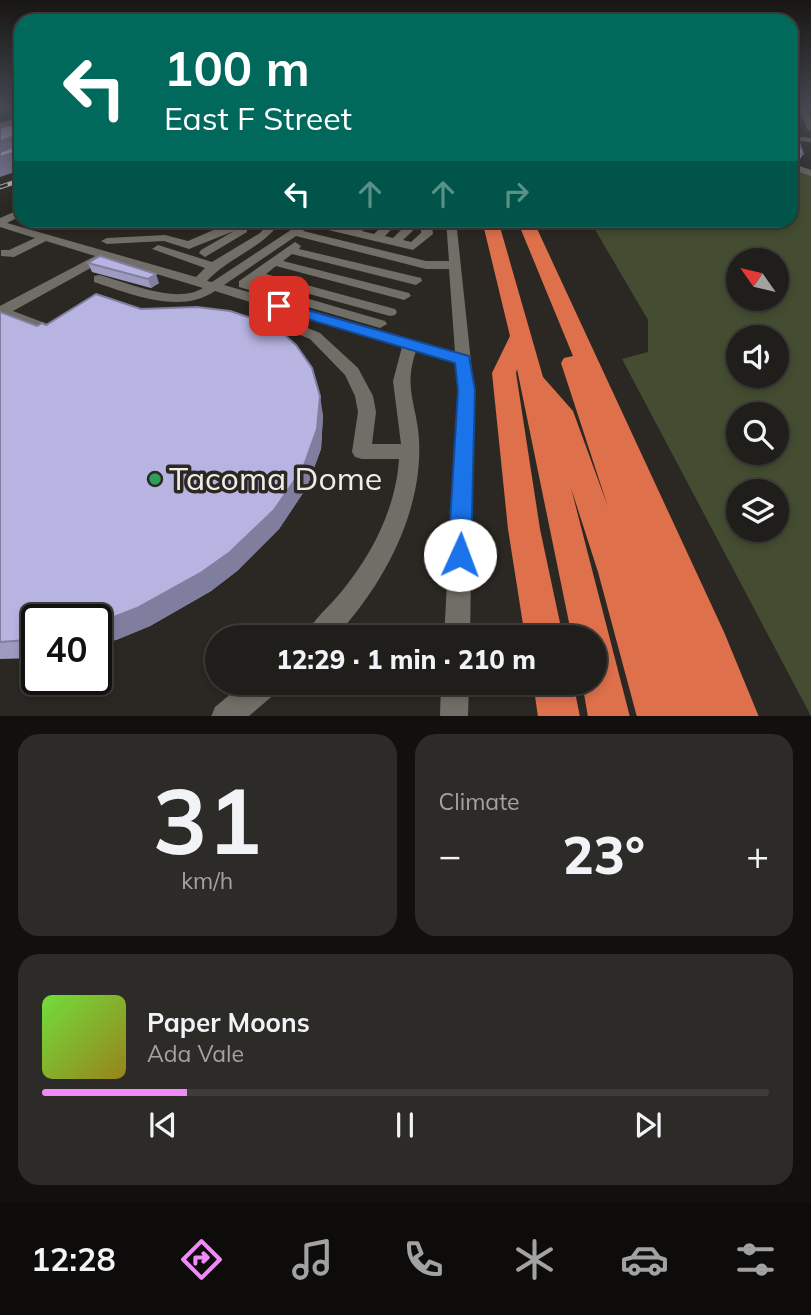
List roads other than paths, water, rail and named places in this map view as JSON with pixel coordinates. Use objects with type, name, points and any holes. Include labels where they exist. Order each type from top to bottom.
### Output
[{"type":"highway","points":[[493,228],[532,380],[588,625]]},
{"type":"highway","points":[[526,228],[698,716]]},
{"type":"highway","points":[[527,228],[711,645],[739,716]]},
{"type":"highway","points":[[521,335],[504,373],[524,528],[542,625]]},
{"type":"highway","points":[[532,380],[560,411],[615,572],[658,716]]},
{"type":"highway","points":[[555,695],[559,716]]},
{"type":"highway","points":[[604,695],[609,716]]},
{"type":"street","points":[[16,228],[46,237],[107,248],[199,282],[376,328],[411,345],[463,360]]},
{"type":"street","points":[[1,312],[107,248],[165,238],[189,245],[218,231],[232,228]]},
{"type":"street","points":[[205,253],[246,228]]},
{"type":"street","points":[[199,282],[213,267],[264,235],[270,228]]},
{"type":"street","points":[[99,279],[162,297],[198,297],[304,228]]},
{"type":"street","points":[[305,228],[290,250],[244,284],[326,314]]},
{"type":"street","points":[[309,228],[384,255],[426,265],[454,265]]},
{"type":"street","points":[[344,228],[354,233],[413,246],[427,234],[427,228]]},
{"type":"street","points":[[354,233],[359,228]]},
{"type":"street","points":[[376,238],[386,228]]},
{"type":"street","points":[[395,242],[410,228]]},
{"type":"street","points":[[452,228],[466,390],[457,625]]},
{"type":"street","points":[[5,253],[10,254],[46,237]]},
{"type":"street","points":[[158,249],[213,267]]},
{"type":"street","points":[[290,250],[416,281]]},
{"type":"street","points":[[306,332],[384,255]]},
{"type":"street","points":[[274,262],[404,296]]},
{"type":"street","points":[[376,328],[416,281],[426,265]]},
{"type":"street","points":[[256,275],[390,312]]},
{"type":"street","points":[[257,299],[256,312],[306,332],[322,342],[343,362],[360,384],[367,412],[362,452],[410,451]]},
{"type":"street","points":[[1,312],[53,331]]},
{"type":"street","points":[[328,625],[346,604],[384,546],[406,484],[410,451],[401,381],[411,345]]},
{"type":"street","points":[[225,716],[251,695]]},
{"type":"street","points":[[453,716],[454,695]]},
{"type":"railway","points":[[0,187],[14,182]]},
{"type":"place","name":"Tacoma Dome","points":[[155,479]]}]
